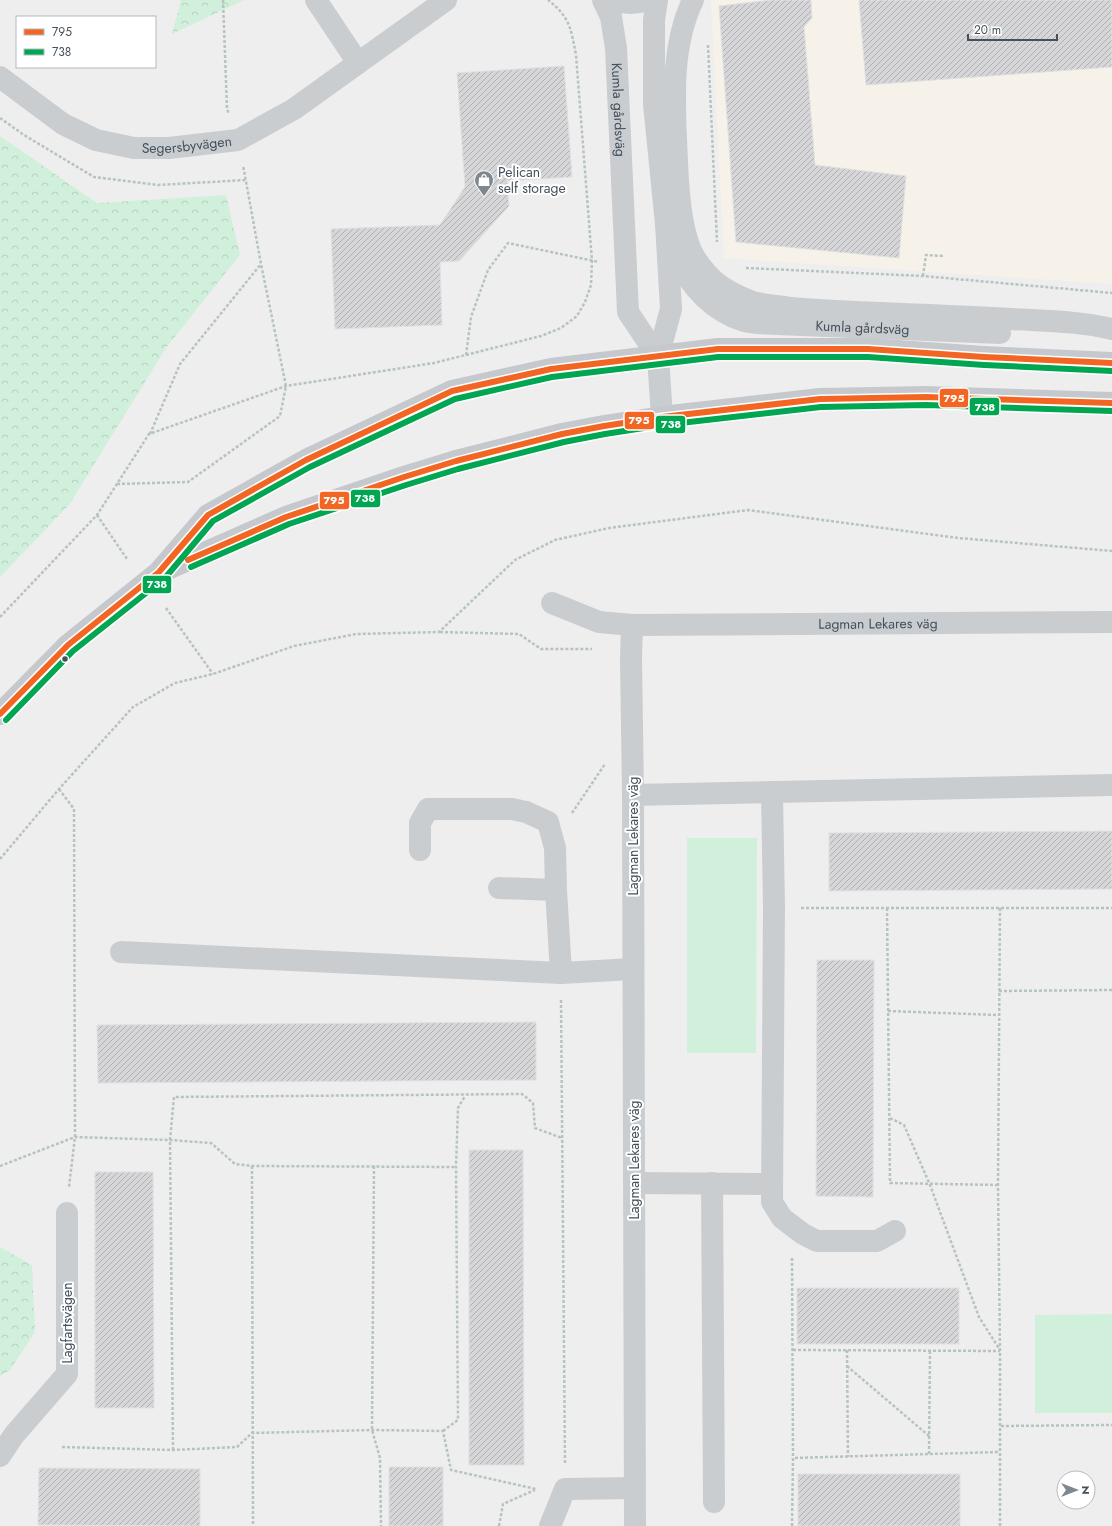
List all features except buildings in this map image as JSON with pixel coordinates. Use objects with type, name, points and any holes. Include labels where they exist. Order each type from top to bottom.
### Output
[{"type":"main road","points":[[0,714],[68,644],[159,572],[208,515],[306,460],[452,391],[551,369],[718,349],[868,349],[984,357],[1112,363]]},
{"type":"main road","points":[[159,572],[286,517],[456,460],[562,434],[604,426],[662,417],[820,399],[926,397],[1112,404]]},
{"type":"street","points":[[316,0],[358,63]]},
{"type":"street","name":"Segersbyvägen","points":[[0,77],[63,124],[96,140],[134,148],[169,148],[238,140],[294,109],[446,0]]},
{"type":"street","name":"Kumla gårdsväg","points":[[603,0],[611,17],[616,48],[628,312],[658,357]]},
{"type":"street","points":[[611,0],[620,3],[639,3],[648,0]]},
{"type":"street","name":"Kumla gårdsväg","points":[[657,0],[654,20],[654,104],[666,224],[671,309],[658,357],[662,417]]},
{"type":"street","points":[[692,0],[686,13],[679,45],[675,80],[678,173],[688,244],[695,258],[714,281],[736,295],[753,302],[778,306],[820,310],[1072,322],[1092,324],[1112,329]]},
{"type":"street","name":"Kumla gårdsväg","points":[[666,224],[677,259],[689,281],[700,294],[723,313],[744,321],[777,324],[975,332],[1112,340]]},
{"type":"street","points":[[552,603],[599,622],[632,626]]},
{"type":"street","name":"Lagman Lekares väg","points":[[635,1526],[632,626],[1112,622]]},
{"type":"street","points":[[633,795],[1112,785]]},
{"type":"street","points":[[772,793],[774,907],[772,1202],[782,1218],[803,1234],[816,1241],[877,1241],[895,1231]]},
{"type":"street","points":[[420,850],[420,823],[428,809],[512,810],[526,812],[548,822],[554,848],[561,973]]},
{"type":"street","points":[[499,888],[556,890]]},
{"type":"street","points":[[121,952],[561,973],[633,969]]},
{"type":"street","points":[[634,1183],[772,1184]]},
{"type":"street","points":[[712,1183],[714,1502]]},
{"type":"street","name":"Lagfartsvägen","points":[[0,1456],[14,1435],[67,1374],[67,1213]]},
{"type":"street","points":[[550,1526],[565,1489],[635,1488]]},
{"type":"path","points":[[117,484],[188,482],[280,416],[286,386],[238,140],[227,108],[223,0]]},
{"type":"path","points":[[149,434],[286,386],[434,363],[541,336],[562,328],[577,316],[585,302],[591,285],[592,261],[576,55],[571,29],[564,15],[548,0]]},
{"type":"path","points":[[708,41],[718,246]]},
{"type":"path","points":[[466,355],[471,317],[488,270],[508,242],[592,261],[626,266]]},
{"type":"path","points":[[922,276],[926,255],[944,256]]},
{"type":"path","points":[[0,617],[97,515],[149,434],[180,364],[261,264]]},
{"type":"path","points":[[739,268],[922,276],[1112,293]]},
{"type":"path","points":[[439,632],[515,560],[555,540],[609,528],[748,510],[958,538],[1112,551]]},
{"type":"path","points":[[97,515],[127,559]]},
{"type":"path","points":[[166,608],[213,674]]},
{"type":"path","points":[[0,859],[59,789],[133,708],[175,683],[213,674],[294,646],[356,634],[439,632],[519,634],[541,649],[595,649]]},
{"type":"path","points":[[554,848],[564,826],[609,758]]},
{"type":"path","points":[[59,789],[74,809],[75,1137],[67,1213]]},
{"type":"path","points":[[774,907],[1112,908]]},
{"type":"path","points":[[887,908],[890,1183],[930,1185],[998,1185]]},
{"type":"path","points":[[1000,908],[998,1015],[1000,1526]]},
{"type":"path","points":[[561,973],[565,1489]]},
{"type":"path","points":[[999,991],[1112,990]]},
{"type":"path","points":[[888,1011],[998,1015]]},
{"type":"path","points":[[173,1450],[170,1140],[174,1096],[522,1094],[533,1103],[535,1128],[562,1138]]},
{"type":"path","points":[[62,1447],[173,1450],[237,1447],[252,1432],[372,1430],[443,1431],[458,1420],[456,1167],[458,1108],[465,1095]]},
{"type":"path","points":[[890,1118],[904,1125],[930,1185],[979,1317],[1000,1351]]},
{"type":"path","points":[[0,1166],[75,1137],[211,1143],[235,1164],[252,1166],[456,1167]]},
{"type":"path","points":[[252,1166],[253,1526]]},
{"type":"path","points":[[374,1166],[372,1430],[380,1458],[381,1526]]},
{"type":"path","points":[[792,1225],[792,1526]]},
{"type":"path","points":[[793,1350],[1000,1351]]},
{"type":"path","points":[[847,1350],[848,1457]]},
{"type":"path","points":[[929,1454],[930,1351]]},
{"type":"path","points":[[847,1366],[929,1436]]},
{"type":"path","points":[[1000,1426],[1112,1425]]},
{"type":"path","points":[[443,1431],[450,1470],[537,1489],[503,1504],[499,1526]]},
{"type":"path","points":[[793,1458],[999,1452]]},
{"type":"shaded area","points":[[711,0],[1112,0],[1112,284],[724,258]]},
{"type":"green space","points":[[181,0],[244,0],[172,34]]},
{"type":"green space","points":[[0,136],[97,203],[226,195],[240,255],[166,348],[69,505],[0,577]]},
{"type":"green space","points":[[687,838],[757,838],[756,1053],[687,1053]]},
{"type":"green space","points":[[0,1247],[32,1265],[35,1332],[10,1370],[0,1376]]},
{"type":"green space","points":[[1112,1314],[1112,1413],[1035,1413],[1035,1315]]},
{"type":"transit line","name":"795","points":[[0,714],[68,645],[159,572],[208,515],[306,460],[452,391],[551,369],[718,349],[868,349],[984,357],[1112,363]]},
{"type":"transit line","name":"738","points":[[6,720],[73,651],[165,578],[213,521],[310,467],[455,399],[552,377],[718,357],[868,357],[984,365],[1112,371]]},
{"type":"transit line","name":"795","points":[[188,560],[286,517],[404,477],[456,461],[562,434],[604,426],[662,417],[820,399],[926,397],[1112,403]]},
{"type":"transit line","name":"738","points":[[191,567],[289,524],[406,485],[458,469],[564,442],[605,434],[663,425],[821,407],[926,405],[1112,411]]},
{"type":"place","name":"Pelican self storage","points":[[484,197]]}]
